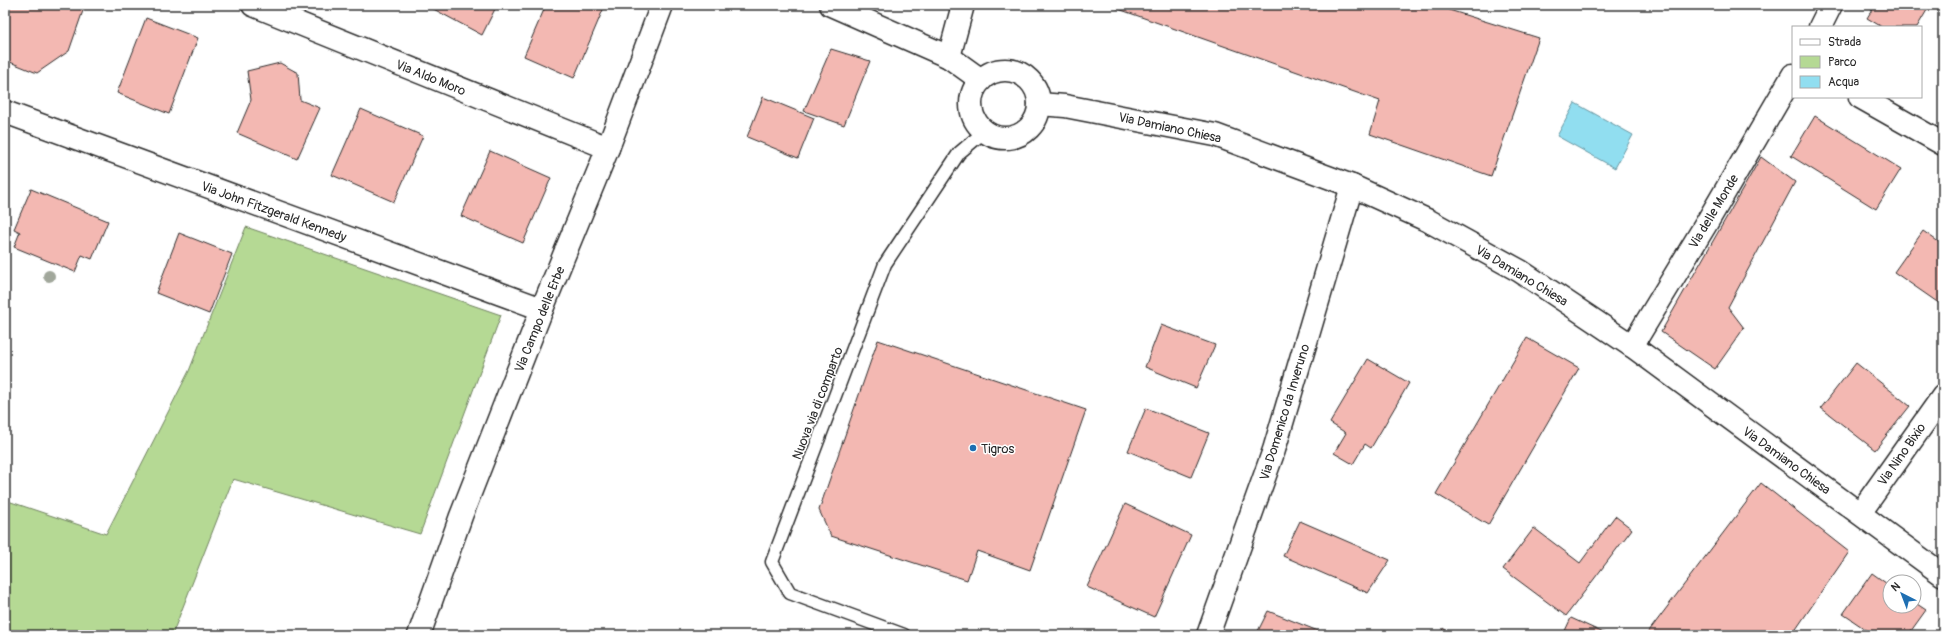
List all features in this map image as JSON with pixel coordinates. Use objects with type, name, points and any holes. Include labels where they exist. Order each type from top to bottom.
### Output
[{"type":"street","name":"Via Aldo Moro","points":[[253,5],[608,148]]},
{"type":"street","name":"Via Campo delle Erbe","points":[[419,635],[461,516],[542,309],[608,148],[662,5]]},
{"type":"street","points":[[831,5],[949,57],[981,80]]},
{"type":"street","points":[[949,57],[963,5]]},
{"type":"street","points":[[1821,26],[1832,5]]},
{"type":"street","points":[[1001,70],[1018,73],[1031,82],[1037,92],[1039,104],[1037,114],[1025,131],[1016,136],[1005,138],[994,136],[978,125],[971,107],[975,88],[981,80],[990,73],[1001,70]]},
{"type":"street","name":"Via delle Monde","points":[[1632,346],[1792,77]]},
{"type":"street","points":[[1862,98],[1943,144]]},
{"type":"street","name":"Via Damiano Chiesa","points":[[1039,104],[1065,106],[1215,135],[1352,186],[1429,221],[1520,271],[1632,346],[1943,575]]},
{"type":"street","name":"Via John Fitzgerald Kennedy","points":[[5,112],[542,309]]},
{"type":"street","name":"Via Domenico da Inveruno","points":[[1208,635],[1274,450],[1352,186]]},
{"type":"street","name":"Via Nino Bixio","points":[[1860,513],[1943,396]]},
{"type":"lane","name":"Nuova via di comparto","points":[[904,635],[790,593],[772,562],[885,264],[959,153],[985,131]]},
{"type":"green space","points":[[246,227],[501,315],[420,534],[233,479],[172,635],[5,635],[5,500],[106,534],[189,371]]},
{"type":"water","points":[[1575,103],[1633,135],[1615,168],[1557,136]]},
{"type":"building","points":[[5,5],[85,5],[69,51],[37,73],[5,60]]},
{"type":"building","points":[[426,5],[497,5],[482,35]]},
{"type":"building","points":[[546,5],[605,5],[574,78],[524,56]]},
{"type":"building","points":[[1107,5],[1433,5],[1539,38],[1491,176],[1370,134],[1380,101]]},
{"type":"building","points":[[1875,5],[1930,5],[1918,26],[1880,26],[1867,18]]},
{"type":"building","points":[[146,18],[198,38],[169,114],[117,93]]},
{"type":"building","points":[[831,49],[870,61],[844,125],[804,111]]},
{"type":"building","points":[[280,63],[298,73],[300,100],[320,108],[297,159],[237,133],[251,100],[247,71]]},
{"type":"building","points":[[763,97],[814,118],[798,158],[747,137]]},
{"type":"building","points":[[361,109],[423,136],[394,202],[332,175]]},
{"type":"building","points":[[1815,116],[1901,169],[1876,209],[1791,156]]},
{"type":"building","points":[[490,151],[551,178],[523,243],[461,216]]},
{"type":"building","points":[[1761,157],[1795,182],[1728,307],[1744,328],[1715,369],[1661,332]]},
{"type":"building","points":[[31,189],[108,221],[92,259],[82,255],[75,272],[14,247],[20,232],[14,229]]},
{"type":"building","points":[[1923,231],[1943,245],[1943,306],[1894,272]]},
{"type":"building","points":[[179,233],[232,254],[209,314],[156,293]]},
{"type":"building","points":[[1161,325],[1215,345],[1196,388],[1145,367]]},
{"type":"building","points":[[1527,338],[1579,368],[1488,525],[1436,494]]},
{"type":"building","points":[[878,340],[1086,410],[1030,570],[977,551],[967,580],[831,536],[819,510]]},
{"type":"building","points":[[1368,359],[1409,383],[1371,448],[1365,444],[1353,464],[1334,453],[1346,433],[1330,423]]},
{"type":"building","points":[[1856,363],[1910,406],[1875,450],[1821,408]]},
{"type":"building","points":[[1146,408],[1209,433],[1191,477],[1128,451]]},
{"type":"building","points":[[1761,483],[1849,552],[1792,635],[1646,635]]},
{"type":"building","points":[[1125,504],[1191,535],[1154,617],[1087,587]]},
{"type":"building","points":[[1615,516],[1632,529],[1566,616],[1503,569],[1534,528],[1580,563]]},
{"type":"building","points":[[1300,521],[1390,560],[1368,593],[1283,556]]},
{"type":"building","points":[[1872,573],[1882,580],[1882,614],[1922,614],[1922,607],[1926,610],[1908,635],[1874,635],[1843,614]]},
{"type":"building","points":[[1268,611],[1328,635],[1256,635]]},
{"type":"building","points":[[1571,618],[1608,635],[1563,635]]},
{"type":"building","points":[[1443,628],[1452,635],[1440,635]]},
{"type":"place","name":"Tigros","points":[[973,448]]}]
